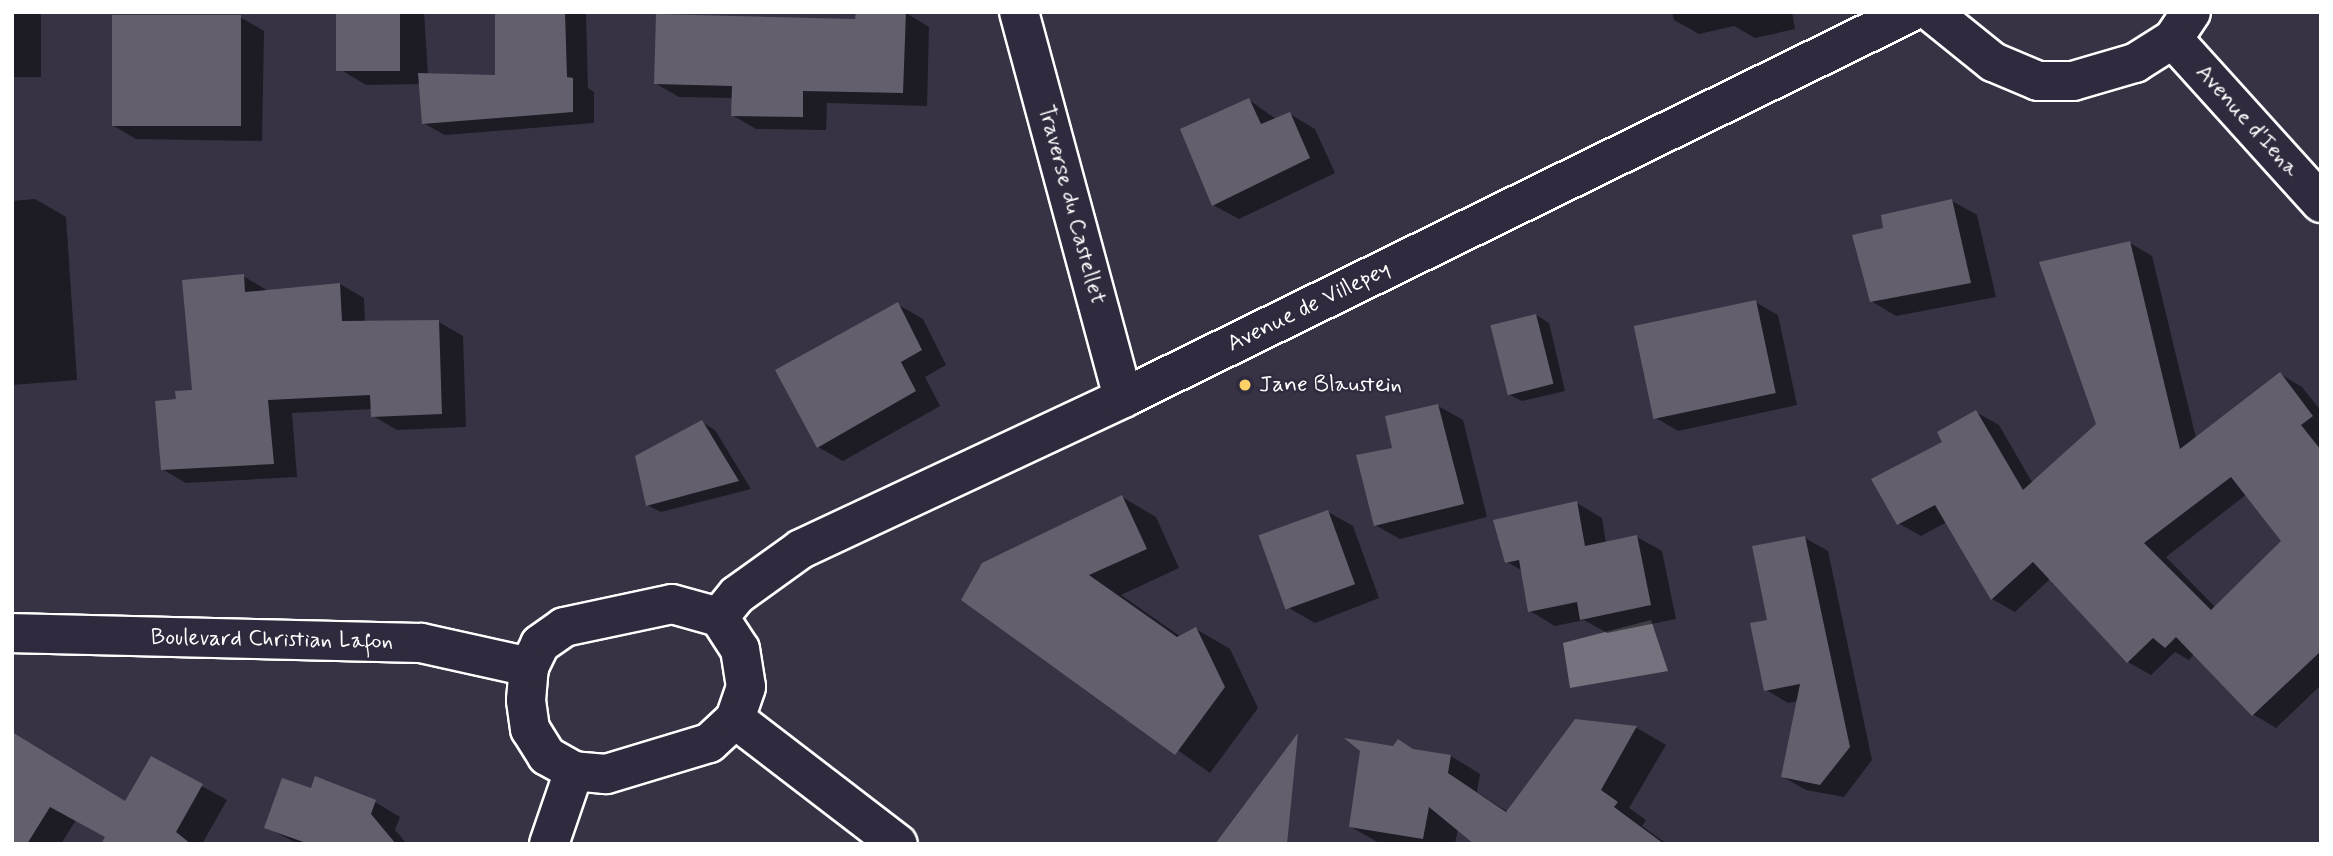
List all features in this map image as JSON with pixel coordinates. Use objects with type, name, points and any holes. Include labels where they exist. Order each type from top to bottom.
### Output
[{"type":"street","name":"Traverse du Castellet","points":[[1019,12],[1123,398]]},
{"type":"street","name":"Avenue de Villepey","points":[[719,617],[737,595],[801,549],[1123,398],[1911,12]]},
{"type":"street","points":[[1931,12],[1993,62],[2038,81],[2073,81],[2135,63],[2182,26]]},
{"type":"street","name":"Avenue d'Iena","points":[[2182,26],[2321,203]]},
{"type":"street","points":[[672,604],[719,617],[740,649],[746,687],[735,719],[709,743],[606,774],[574,771],[547,756],[530,729],[529,667],[540,644],[564,627],[672,604]]},
{"type":"street","name":"Boulevard Christian Lafon","points":[[12,633],[421,643],[529,667]]},
{"type":"street","points":[[735,719],[898,844]]},
{"type":"street","points":[[550,844],[574,771]]},
{"type":"shaded area","points":[[1651,620],[1668,671],[1570,688],[1563,643]]},
{"type":"building","points":[[336,12],[400,12],[400,71],[336,71]]},
{"type":"building","points":[[495,12],[565,12],[567,77],[573,78],[573,112],[422,124],[418,73],[495,75]]},
{"type":"building","points":[[856,12],[906,12],[903,93],[803,91],[803,117],[731,116],[732,86],[654,84],[656,14],[855,19]]},
{"type":"building","points":[[112,15],[241,15],[241,126],[112,126]]},
{"type":"building","points":[[1249,98],[1261,124],[1290,112],[1310,158],[1212,206],[1180,129]]},
{"type":"building","points":[[1952,199],[1971,283],[1870,302],[1852,235],[1883,228],[1881,215]]},
{"type":"building","points":[[2130,241],[2180,449],[2280,372],[2313,416],[2301,425],[2321,450],[2321,651],[2252,716],[2176,637],[2165,648],[2153,638],[2127,663],[2033,562],[1991,600],[1935,505],[1897,525],[1871,479],[1942,442],[1937,432],[1976,410],[2023,490],[2096,424],[2039,262]],"holes":[[[2231,477],[2281,541],[2211,610],[2144,543]]]},
{"type":"building","points":[[244,274],[245,292],[340,283],[342,321],[439,320],[442,414],[371,417],[370,395],[268,400],[274,464],[161,470],[155,401],[176,399],[175,391],[192,390],[182,280]]},
{"type":"building","points":[[1756,300],[1776,393],[1653,419],[1634,326]]},
{"type":"building","points":[[898,302],[922,350],[901,362],[916,391],[817,448],[775,370]]},
{"type":"building","points":[[1536,314],[1553,384],[1508,395],[1490,325]]},
{"type":"building","points":[[1438,404],[1464,504],[1374,526],[1356,455],[1392,448],[1385,416]]},
{"type":"building","points":[[702,420],[739,481],[646,506],[635,456]]},
{"type":"building","points":[[1122,495],[1147,549],[1089,575],[1177,637],[1196,627],[1225,687],[1175,755],[961,600],[982,563]]},
{"type":"building","points":[[1577,501],[1585,546],[1637,535],[1651,605],[1580,620],[1577,602],[1528,612],[1519,560],[1505,563],[1493,520]]},
{"type":"building","points":[[1328,510],[1355,584],[1285,610],[1258,535]]},
{"type":"building","points":[[1805,536],[1850,747],[1820,785],[1781,777],[1800,684],[1764,691],[1750,623],[1767,620],[1752,546]]},
{"type":"building","points":[[1575,719],[1637,726],[1601,790],[1618,802],[1614,807],[1664,844],[1474,844],[1429,807],[1423,839],[1349,827],[1360,751],[1344,738],[1393,746],[1398,739],[1413,749],[1451,755],[1448,773],[1506,812]]},
{"type":"building","points":[[12,732],[125,801],[151,756],[203,784],[176,832],[191,844],[101,844],[105,837],[50,807],[27,844],[12,844]]},
{"type":"building","points":[[1298,733],[1287,844],[1215,844]]},
{"type":"building","points":[[315,776],[376,800],[371,814],[396,844],[309,844],[264,828],[282,778],[311,788]]},
{"type":"place","name":"Jane Blaustein","points":[[1245,385]]}]
